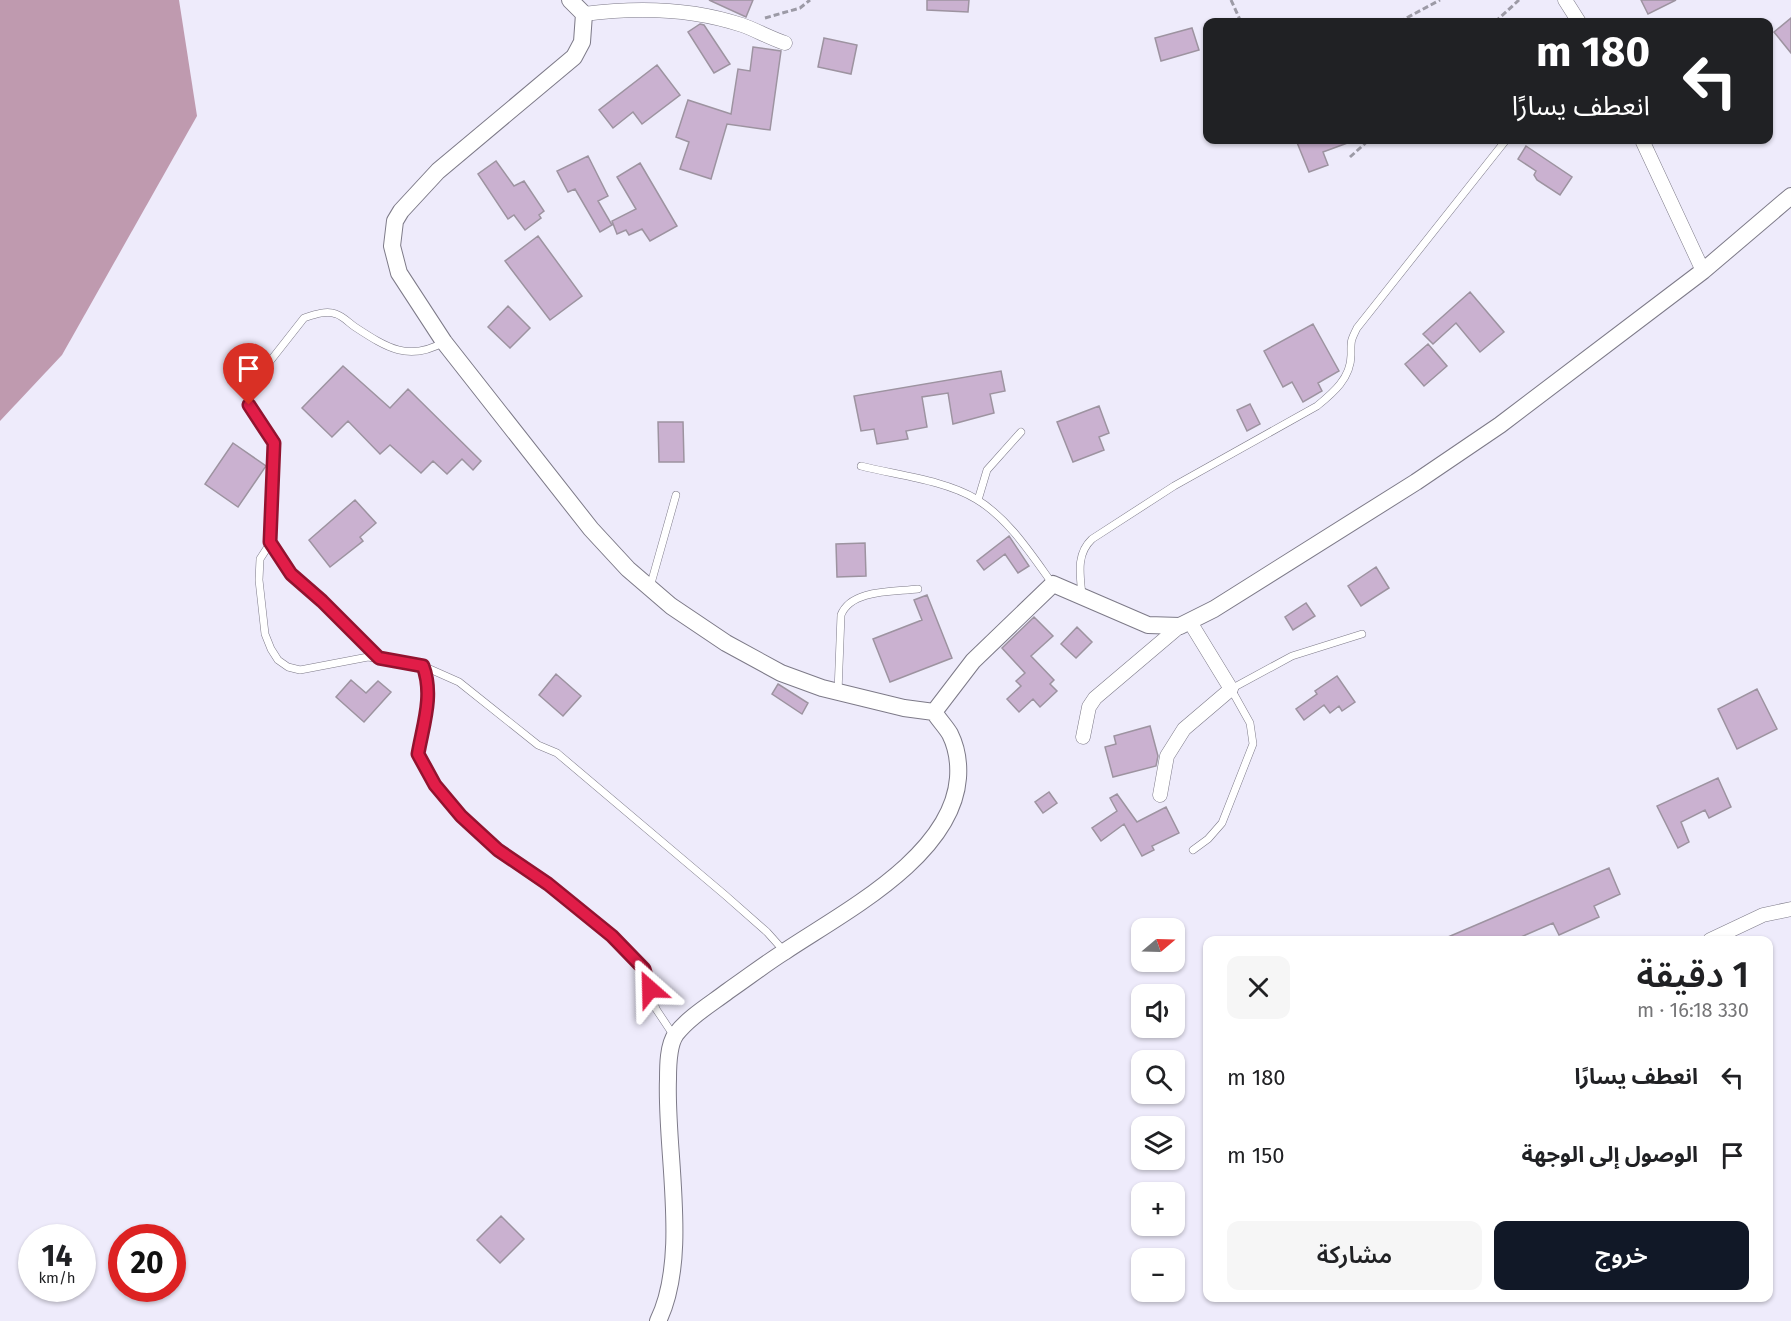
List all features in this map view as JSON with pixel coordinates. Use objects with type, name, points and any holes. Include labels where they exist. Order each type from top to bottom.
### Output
[{"type":"street","points":[[570,0],[584,14],[582,42],[574,57],[438,171],[401,211],[395,221],[392,246],[399,273],[444,342],[591,529],[628,569],[650,588],[726,643],[781,673],[822,688],[904,708],[934,712],[950,735],[959,763],[957,790],[946,819],[926,844],[885,886],[839,918],[784,951],[701,1011],[674,1036],[669,1061],[667,1104],[673,1278],[666,1304],[658,1321]]},
{"type":"street","points":[[1565,0],[1576,18]]},
{"type":"street","points":[[584,14],[619,9],[693,13],[742,26],[785,43]]},
{"type":"street","points":[[1644,144],[1703,271]]},
{"type":"street","points":[[1083,737],[1089,707],[1095,698],[1185,624],[1214,609],[1416,482],[1500,425],[1703,271],[1791,196]]},
{"type":"street","points":[[934,712],[973,661],[1053,584],[1148,625],[1185,624]]},
{"type":"street","points":[[1160,795],[1167,756],[1184,729],[1231,689],[1185,624]]},
{"type":"street","points":[[1718,936],[1763,915],[1791,909]]},
{"type":"lane","points":[[1082,597],[1080,559],[1086,544],[1092,539],[1174,486],[1317,406],[1337,389],[1348,372],[1351,356],[1349,342],[1357,328],[1503,144]]},
{"type":"lane","points":[[444,342],[429,350],[404,353],[363,332],[335,313],[316,314],[304,318],[249,388],[249,405],[274,443],[270,542],[260,559],[259,580],[265,634],[271,649],[278,660],[288,667],[300,670],[359,657],[379,658],[423,666],[459,682],[538,745],[557,753],[725,895],[767,932],[784,951]]},
{"type":"lane","points":[[978,500],[987,470],[1020,432]]},
{"type":"lane","points":[[861,466],[954,488],[978,500],[1020,540],[1053,584]]},
{"type":"lane","points":[[650,588],[676,495]]},
{"type":"lane","points":[[270,542],[291,574],[322,601],[379,658]]},
{"type":"lane","points":[[838,692],[841,615],[844,606],[860,597],[918,590]]},
{"type":"lane","points":[[1192,850],[1208,839],[1222,823],[1253,744],[1250,723],[1231,689],[1292,656],[1362,634]]},
{"type":"lane","points":[[423,666],[428,683],[428,701],[418,754],[435,785],[461,816],[498,850],[565,897],[612,936],[644,969],[656,1009],[674,1036]]},
{"type":"path","points":[[742,26],[800,8],[810,0]]},
{"type":"path","points":[[1231,0],[1239,18]]},
{"type":"path","points":[[1406,18],[1440,0]]},
{"type":"path","points":[[1499,18],[1519,0]]},
{"type":"path","points":[[1350,157],[1365,144]]},
{"type":"shaded area","points":[[0,0],[179,0],[197,116],[62,355],[0,421]]},
{"type":"building","points":[[709,0],[753,0],[746,17]]},
{"type":"building","points":[[927,0],[969,0],[968,12],[927,10]]},
{"type":"building","points":[[1641,0],[1676,0],[1648,14]]},
{"type":"building","points":[[1791,18],[1791,53],[1774,32]]},
{"type":"building","points":[[700,24],[704,25],[730,64],[714,73],[688,32]]},
{"type":"building","points":[[1192,28],[1199,50],[1161,61],[1155,38]]},
{"type":"building","points":[[824,38],[857,45],[851,74],[818,67]]},
{"type":"building","points":[[753,47],[781,51],[770,130],[727,124],[711,179],[680,169],[689,142],[676,137],[688,100],[731,114],[738,69],[750,71]]},
{"type":"building","points":[[657,65],[680,95],[642,124],[633,112],[613,128],[599,110]]},
{"type":"building","points":[[1298,144],[1345,144],[1323,152],[1328,165],[1309,172]]},
{"type":"building","points":[[1526,146],[1572,177],[1560,195],[1537,180],[1534,175],[1536,171],[1518,159]]},
{"type":"building","points":[[588,156],[608,196],[598,201],[612,225],[600,232],[575,189],[568,192],[557,171]]},
{"type":"building","points":[[496,161],[514,186],[524,181],[544,211],[539,215],[541,218],[525,230],[514,215],[508,219],[478,174]]},
{"type":"building","points":[[640,163],[677,226],[650,241],[642,229],[629,235],[626,230],[617,234],[612,221],[636,209],[617,177]]},
{"type":"building","points":[[538,236],[582,296],[550,320],[505,261]]},
{"type":"building","points":[[1470,292],[1504,332],[1480,352],[1456,323],[1433,344],[1423,334]]},
{"type":"building","points":[[508,306],[530,328],[510,348],[488,327]]},
{"type":"building","points":[[1313,324],[1339,371],[1318,383],[1322,391],[1303,402],[1292,382],[1283,387],[1264,351]]},
{"type":"building","points":[[1428,344],[1447,366],[1424,386],[1405,364]]},
{"type":"building","points":[[343,366],[390,408],[408,389],[481,461],[473,470],[462,459],[447,474],[433,461],[421,473],[390,445],[380,454],[348,421],[332,437],[302,408]]},
{"type":"building","points":[[1001,371],[1005,391],[990,394],[994,413],[953,424],[948,393],[922,397],[927,427],[906,431],[908,439],[877,444],[874,429],[861,431],[854,396]]},
{"type":"building","points":[[1250,404],[1260,424],[1247,431],[1237,410]]},
{"type":"building","points":[[1099,406],[1109,433],[1099,437],[1104,450],[1073,462],[1057,422]]},
{"type":"building","points":[[658,422],[683,422],[684,462],[659,462]]},
{"type":"building","points":[[233,443],[266,466],[238,507],[205,484]]},
{"type":"building","points":[[355,500],[376,523],[360,537],[363,541],[330,567],[309,540]]},
{"type":"building","points":[[1009,536],[1029,566],[1018,573],[1005,554],[984,570],[977,561]]},
{"type":"building","points":[[865,543],[866,576],[837,577],[836,544]]},
{"type":"building","points":[[1376,567],[1389,588],[1361,606],[1348,586]]},
{"type":"building","points":[[927,595],[952,658],[890,682],[873,639],[922,620],[914,600]]},
{"type":"building","points":[[1306,603],[1315,616],[1293,630],[1285,617]]},
{"type":"building","points":[[1034,617],[1053,636],[1031,656],[1054,680],[1050,684],[1057,691],[1040,707],[1033,699],[1019,712],[1007,699],[1021,686],[1016,681],[1025,673],[1002,648]]},
{"type":"building","points":[[1077,627],[1092,642],[1076,658],[1061,644]]},
{"type":"building","points":[[556,674],[581,696],[563,716],[539,695]]},
{"type":"building","points":[[1337,676],[1355,702],[1342,711],[1339,706],[1330,713],[1324,705],[1304,720],[1296,709],[1317,694],[1315,691]]},
{"type":"building","points":[[351,680],[366,693],[378,681],[391,692],[364,722],[336,697]]},
{"type":"building","points":[[778,684],[808,703],[802,714],[772,694]]},
{"type":"building","points":[[1757,689],[1777,729],[1737,749],[1718,709]]},
{"type":"building","points":[[1150,726],[1158,756],[1156,766],[1113,777],[1105,747],[1116,744],[1114,736]]},
{"type":"building","points":[[1718,778],[1731,807],[1709,818],[1705,810],[1681,822],[1689,842],[1678,848],[1657,806]]},
{"type":"building","points":[[1049,792],[1057,803],[1043,813],[1035,802]]},
{"type":"building","points":[[1117,794],[1137,822],[1166,807],[1179,833],[1152,846],[1154,850],[1142,856],[1124,824],[1101,841],[1092,828],[1117,811],[1110,798]]},
{"type":"building","points":[[1609,868],[1620,894],[1594,906],[1599,917],[1559,935],[1553,923],[1523,936],[1450,936]]},
{"type":"building","points":[[501,1216],[524,1239],[500,1263],[477,1240]]},
{"type":"route","points":[[249,405],[274,443],[270,542],[291,574],[322,601],[379,658],[423,666],[428,683],[428,701],[418,754],[435,785],[461,816],[498,850],[548,884],[612,936],[644,969],[650,989]]}]
